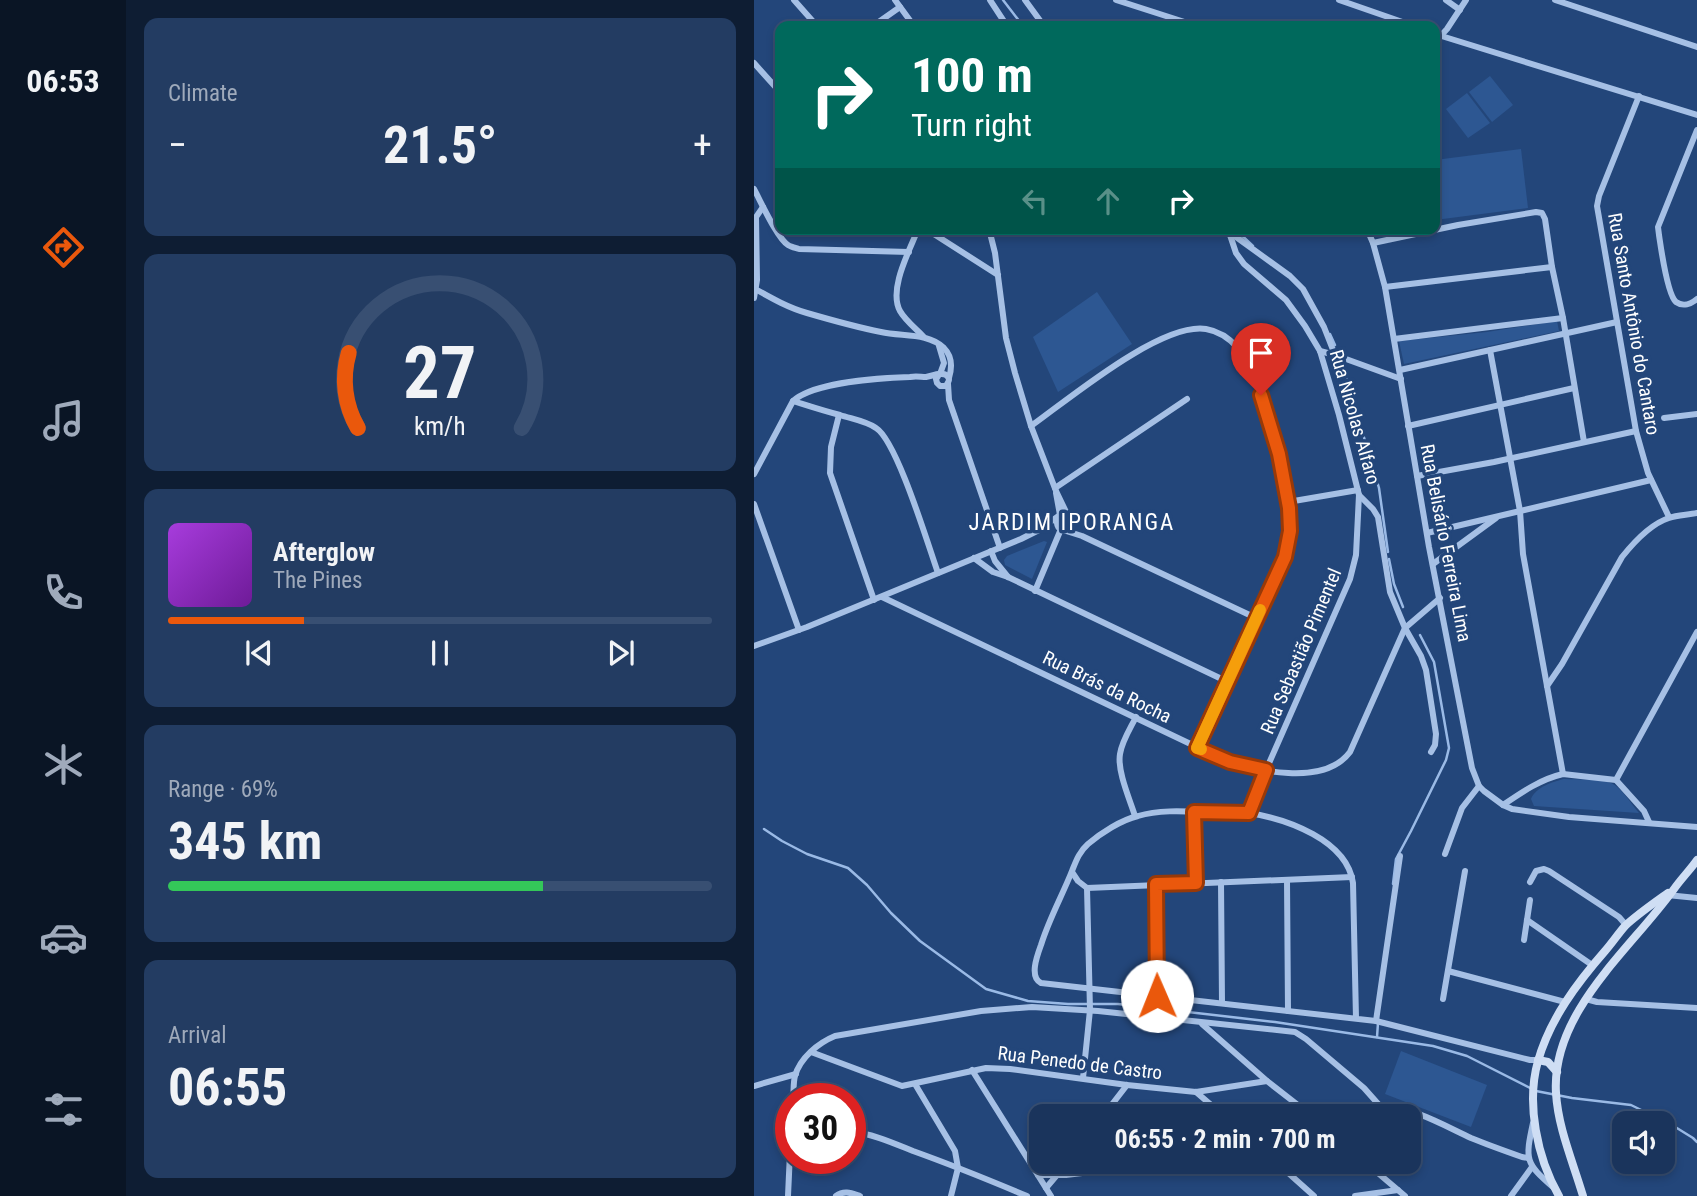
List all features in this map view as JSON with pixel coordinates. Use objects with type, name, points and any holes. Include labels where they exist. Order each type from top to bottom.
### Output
[{"type":"main road","points":[[1583,1196],[1557,1103],[1556,1073],[1567,1035],[1586,999],[1697,859]]},
{"type":"main road","points":[[1557,1192],[1545,1166],[1534,1117],[1538,1060],[1565,1002],[1592,965],[1626,925],[1669,893]]},
{"type":"main road","points":[[1626,925],[1633,940]]},
{"type":"main road","points":[[1538,1060],[1548,1062],[1556,1073]]},
{"type":"street","points":[[794,0],[813,21]]},
{"type":"street","points":[[895,0],[910,21]]},
{"type":"street","points":[[990,0],[1004,21]]},
{"type":"street","points":[[1025,0],[1040,21]]},
{"type":"street","points":[[1116,0],[1181,21]]},
{"type":"street","points":[[1339,0],[1400,21]]},
{"type":"street","points":[[1446,0],[1460,10]]},
{"type":"street","points":[[1440,33],[1466,0]]},
{"type":"street","points":[[1556,0],[1697,47]]},
{"type":"street","points":[[880,21],[900,7]]},
{"type":"street","points":[[1440,36],[1697,115]]},
{"type":"street","points":[[754,63],[775,86]]},
{"type":"street","name":"Rua Santo Antônio do Cantaro","points":[[1638,96],[1597,202],[1636,431],[1651,480],[1669,517]]},
{"type":"street","points":[[1697,130],[1658,227],[1673,299],[1684,305],[1697,299]]},
{"type":"street","points":[[754,189],[775,227]]},
{"type":"street","points":[[754,298],[757,290],[756,217],[763,207]]},
{"type":"street","points":[[1440,229],[1543,213],[1584,442]]},
{"type":"street","points":[[780,235],[784,242],[794,248],[909,252]]},
{"type":"street","points":[[916,235],[896,298],[905,318],[923,336],[947,351],[951,369],[943,383]]},
{"type":"street","points":[[935,235],[998,275]]},
{"type":"street","points":[[990,235],[1006,338],[1032,426],[1071,524],[1082,536]]},
{"type":"street","name":"Rua Nicolas Alfaro","points":[[1229,235],[1244,264],[1286,299],[1320,351],[1359,492],[1378,517],[1388,586],[1426,670],[1436,734],[1431,752]]},
{"type":"street","name":"Rua Nicolas Alfaro","points":[[1233,235],[1290,276],[1303,289],[1335,355]]},
{"type":"street","name":"Rua Belisário Ferreira Lima","points":[[1370,235],[1385,287],[1439,598],[1472,768],[1479,786]]},
{"type":"street","points":[[1373,243],[1411,235]]},
{"type":"street","points":[[1385,287],[1552,267]]},
{"type":"street","points":[[757,290],[788,307],[807,313],[882,333],[923,336]]},
{"type":"street","points":[[1394,339],[1563,318]]},
{"type":"street","points":[[1400,370],[1617,322]]},
{"type":"street","points":[[1032,426],[1093,381],[1150,344],[1186,330],[1214,332],[1229,340],[1244,356],[1279,454],[1288,502],[1290,531],[1285,557],[1197,748]]},
{"type":"street","points":[[939,344],[944,363],[936,379],[943,383],[1000,548]]},
{"type":"street","points":[[1490,350],[1520,511],[1523,554],[1563,775]]},
{"type":"street","points":[[1320,351],[1401,379]]},
{"type":"street","points":[[754,474],[793,401],[808,391],[837,384],[940,375]]},
{"type":"street","points":[[923,377],[943,383]]},
{"type":"street","points":[[1408,426],[1574,388]]},
{"type":"street","points":[[1056,489],[1187,399]]},
{"type":"street","points":[[793,401],[867,423],[880,430],[895,453],[938,573]]},
{"type":"street","points":[[1664,418],[1697,414]]},
{"type":"street","points":[[839,415],[831,447],[830,474],[874,600]]},
{"type":"street","points":[[1417,476],[1636,431]]},
{"type":"street","points":[[1427,533],[1651,480]]},
{"type":"street","points":[[1056,489],[1056,524],[1061,529],[1082,536],[1256,618]]},
{"type":"street","points":[[1288,502],[1359,492]]},
{"type":"street","name":"Rua Sebastião Pimentel","points":[[1249,813],[1354,569],[1359,492]]},
{"type":"street","points":[[754,503],[799,630]]},
{"type":"street","points":[[1547,686],[1622,557],[1633,544],[1669,517],[1697,513]]},
{"type":"street","points":[[754,646],[882,597],[1000,548],[1039,530],[1064,514],[1068,516]]},
{"type":"street","points":[[1433,564],[1501,515]]},
{"type":"street","points":[[1039,530],[1069,528],[1071,524]]},
{"type":"street","points":[[1035,591],[1061,529]]},
{"type":"street","points":[[991,551],[995,561],[1008,577]]},
{"type":"street","points":[[973,558],[993,572],[1228,682]]},
{"type":"street","name":"Rua Brás da Rocha","points":[[882,597],[1230,762],[1266,770],[1308,772],[1334,765],[1346,758],[1405,628],[1439,598]]},
{"type":"street","points":[[1616,780],[1697,632]]},
{"type":"street","points":[[1135,816],[1119,757],[1137,717]]},
{"type":"street","points":[[1504,805],[1533,786],[1563,775],[1616,780],[1644,811],[1649,822]]},
{"type":"street","points":[[1445,854],[1462,808],[1479,786],[1504,805],[1522,811],[1697,827]]},
{"type":"street","points":[[1355,1018],[1352,877],[1349,867],[1337,851],[1323,840],[1286,823],[1249,813],[1163,812],[1135,816],[1100,835],[1087,844],[1077,857],[1038,954],[1035,977],[1042,983],[1091,991],[1376,1021],[1538,1060]]},
{"type":"street","points":[[1194,812],[1196,883]]},
{"type":"street","points":[[1376,1021],[1400,856]]},
{"type":"street","points":[[1443,999],[1465,871]]},
{"type":"street","points":[[1530,882],[1536,871],[1549,871],[1626,925]]},
{"type":"street","points":[[1072,872],[1087,888],[1352,877]]},
{"type":"street","points":[[1287,880],[1288,1011]]},
{"type":"street","points":[[1221,882],[1222,1003]]},
{"type":"street","points":[[1156,884],[1157,996]]},
{"type":"street","points":[[1083,1078],[1091,991],[1087,888]]},
{"type":"street","points":[[1669,893],[1697,898]]},
{"type":"street","points":[[1524,940],[1530,900]]},
{"type":"street","points":[[1527,920],[1592,965]]},
{"type":"street","points":[[1448,971],[1565,1002]]},
{"type":"street","points":[[1586,999],[1598,1002],[1697,1007]]},
{"type":"street","points":[[795,1083],[796,1074],[811,1052],[822,1043],[841,1035],[981,1011],[1032,1007],[1090,1008],[1298,1034],[1364,1088],[1378,1104]]},
{"type":"street","points":[[1200,1022],[1297,1104]]},
{"type":"street","name":"Rua Penedo de Castro","points":[[811,1052],[899,1085],[915,1084],[972,1070],[997,1068],[1196,1092],[1267,1081]]},
{"type":"street","points":[[972,1070],[1051,1196]]},
{"type":"street","points":[[754,1086],[796,1074]]},
{"type":"street","points":[[915,1084],[955,1151],[958,1167],[951,1196]]},
{"type":"street","points":[[1112,1104],[1127,1085]]},
{"type":"street","points":[[1196,1092],[1210,1104]]},
{"type":"street","points":[[1421,1117],[1528,1158]]},
{"type":"street","points":[[1534,1117],[1528,1158],[1532,1167],[1557,1192]]},
{"type":"street","points":[[866,1134],[958,1167],[1027,1196]]},
{"type":"street","points":[[1511,1196],[1532,1167]]},
{"type":"street","points":[[788,1196],[789,1174]]},
{"type":"street","points":[[1038,1175],[1066,1174]]},
{"type":"street","points":[[1289,1174],[1314,1196]]},
{"type":"street","points":[[1379,1174],[1405,1196]]},
{"type":"street","points":[[1046,1188],[1057,1175]]},
{"type":"street","points":[[1355,1196],[1398,1190]]},
{"type":"street","points":[[836,1196],[847,1192],[860,1196]]},
{"type":"shaded area","points":[[1490,76],[1513,105],[1492,122],[1469,92]]},
{"type":"shaded area","points":[[1467,93],[1490,123],[1468,138],[1446,109]]},
{"type":"shaded area","points":[[1521,149],[1528,208],[1440,219],[1440,159]]},
{"type":"shaded area","points":[[1097,292],[1132,344],[1058,392],[1033,337]]},
{"type":"shaded area","points":[[1557,321],[1559,331],[1404,364],[1399,341],[1487,332]]},
{"type":"shaded area","points":[[1047,542],[1032,579],[1005,565],[1007,556]]},
{"type":"shaded area","points":[[1564,779],[1611,783],[1623,792],[1639,813],[1534,806],[1531,799],[1540,788]]},
{"type":"shaded area","points":[[1401,1051],[1487,1085],[1471,1127],[1421,1108],[1421,1104],[1411,1104],[1385,1094]]},
{"type":"waterway","points":[[1003,0],[1019,21]]},
{"type":"waterway","points":[[1241,235],[1253,246]]},
{"type":"waterway","points":[[1330,334],[1335,345]]},
{"type":"waterway","points":[[1344,370],[1379,488],[1388,552]]},
{"type":"waterway","points":[[1389,559],[1394,584],[1403,607]]},
{"type":"waterway","points":[[1393,884],[1396,859],[1446,760],[1449,748],[1434,662],[1420,635]]},
{"type":"waterway","points":[[764,829],[807,854],[848,868],[920,941],[986,989],[1028,1001],[1118,1004],[1275,1022],[1433,1046],[1467,1056],[1536,1091],[1631,1105],[1672,1125],[1697,1142]]},
{"type":"waterway","points":[[1377,1037],[1378,1023]]},
{"type":"slow traffic","points":[[1201,749],[1197,748],[1260,610]]},
{"type":"district","name":"JARDIM IPORANGA","points":[[1072,522]]},
{"type":"route","points":[[1157,996],[1156,884],[1196,883],[1194,812],[1249,813],[1266,770],[1230,762],[1197,748],[1285,557],[1290,531],[1289,508],[1279,454],[1261,395]]}]
